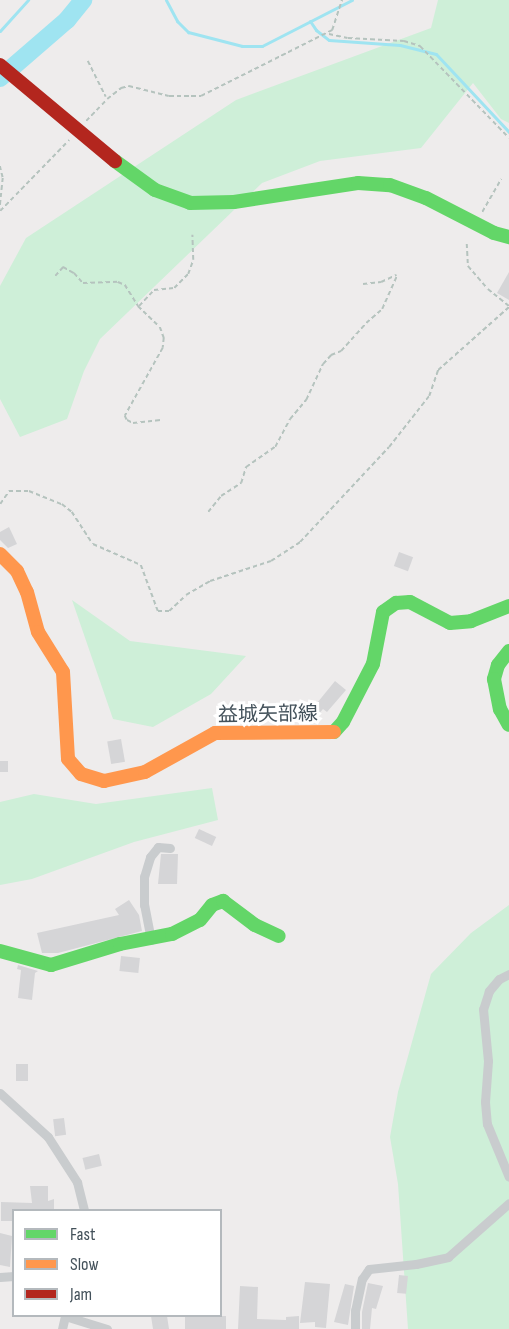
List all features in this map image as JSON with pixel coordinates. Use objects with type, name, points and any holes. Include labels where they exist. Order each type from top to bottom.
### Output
[{"type":"street","points":[[0,65],[116,161],[155,190],[190,203],[234,202],[358,183],[390,185],[426,198],[477,225],[509,237]]},
{"type":"street","name":"益城矢部線","points":[[0,554],[17,571],[27,592],[38,632],[63,672],[64,724],[68,759],[81,774],[104,782],[145,772],[215,733],[332,734],[343,722],[373,664],[379,622],[383,612],[396,603],[410,602],[450,623],[471,621],[509,606]]},
{"type":"street","points":[[509,651],[498,665],[494,679],[500,709],[509,725]]},
{"type":"street","points":[[151,940],[144,905],[144,877],[150,857],[158,847],[170,848]]},
{"type":"street","points":[[0,951],[51,965],[120,944],[151,940],[172,934],[200,920],[212,904],[223,901],[255,925],[279,936]]},
{"type":"street","points":[[509,974],[498,979],[489,992],[483,1009],[488,1061],[485,1102],[487,1124],[509,1178]]},
{"type":"street","points":[[0,1093],[48,1137],[77,1182],[84,1209]]},
{"type":"street","points":[[355,1329],[355,1311],[362,1279],[369,1269],[416,1264],[448,1257],[509,1203]]},
{"type":"street","points":[[68,1317],[107,1329]]},
{"type":"path","points":[[85,122],[107,99],[121,88],[129,86],[169,96],[201,96],[332,30],[342,0]]},
{"type":"path","points":[[327,33],[348,38],[412,42],[420,46],[509,138]]},
{"type":"path","points":[[88,61],[107,99]]},
{"type":"path","points":[[0,210],[70,138]]},
{"type":"path","points":[[0,166],[3,178],[0,210]]},
{"type":"path","points":[[477,225],[501,179]]},
{"type":"path","points":[[138,306],[154,290],[174,288],[188,274],[193,260],[192,235]]},
{"type":"path","points":[[0,504],[9,491],[29,491],[62,504],[72,512],[93,544],[141,565],[158,611],[162,613],[169,611],[186,595],[210,582],[271,561],[300,542],[389,447],[429,396],[438,370],[509,307],[488,289],[468,266],[467,244]]},
{"type":"path","points":[[55,276],[63,267],[74,273],[83,283],[118,282],[125,285],[138,306],[160,327],[164,338],[163,348],[125,416],[126,420],[133,423],[163,420]]},
{"type":"path","points":[[208,512],[221,496],[241,483],[246,467],[275,447],[290,419],[306,400],[323,364],[332,355],[341,351],[382,309],[396,275],[381,282],[363,284]]},
{"type":"green space","points":[[438,0],[509,0],[509,123],[501,119],[473,83],[421,148],[320,161],[262,183],[100,339],[84,371],[67,419],[20,437],[0,399],[0,286],[26,238],[236,100],[431,28]]},
{"type":"green space","points":[[72,600],[130,641],[246,656],[211,694],[153,727],[113,719]]},
{"type":"green space","points":[[212,788],[218,820],[134,842],[32,879],[0,885],[0,802],[34,794],[96,804]]},
{"type":"green space","points":[[509,905],[509,1329],[408,1329],[398,1184],[390,1137],[398,1092],[431,974],[471,933]]},
{"type":"building","points":[[509,272],[509,300],[497,293]]},
{"type":"building","points":[[9,527],[17,544],[8,548],[0,540],[0,532]]},
{"type":"building","points":[[399,552],[413,557],[408,571],[394,566]]},
{"type":"building","points":[[335,681],[346,690],[327,712],[323,709],[310,724],[304,719]]},
{"type":"building","points":[[121,739],[125,762],[111,764],[107,741]]},
{"type":"building","points":[[0,761],[8,761],[8,772],[0,772]]},
{"type":"building","points":[[199,829],[216,837],[212,846],[195,838]]},
{"type":"building","points":[[161,854],[178,854],[177,884],[158,884]]},
{"type":"building","points":[[129,900],[139,915],[142,931],[58,953],[42,953],[37,933],[119,915],[115,909]]},
{"type":"building","points":[[121,956],[140,958],[138,973],[119,971]]},
{"type":"building","points":[[18,965],[38,971],[35,973],[32,1000],[18,998],[21,970],[17,969]]},
{"type":"building","points":[[16,1064],[28,1064],[28,1081],[16,1081]]},
{"type":"building","points":[[64,1118],[66,1135],[55,1136],[53,1119]]},
{"type":"building","points":[[99,1154],[102,1166],[85,1170],[83,1158]]},
{"type":"building","points":[[30,1186],[48,1186],[48,1201],[54,1199],[54,1209],[12,1209],[12,1221],[1,1221],[1,1202],[32,1203]]},
{"type":"building","points":[[0,1233],[12,1236],[10,1267],[0,1265]]},
{"type":"building","points":[[399,1275],[408,1276],[406,1294],[397,1293]]},
{"type":"building","points":[[305,1282],[330,1284],[326,1328],[315,1327],[315,1322],[300,1323]]},
{"type":"building","points":[[368,1283],[383,1286],[376,1309],[372,1308],[370,1329],[362,1329],[362,1312]]},
{"type":"building","points":[[345,1284],[354,1286],[348,1325],[334,1322]]},
{"type":"building","points":[[240,1286],[258,1287],[257,1319],[286,1320],[286,1317],[299,1316],[299,1329],[238,1329]]},
{"type":"building","points":[[226,1316],[226,1329],[185,1329],[185,1317]]},
{"type":"building","points":[[151,1317],[167,1317],[169,1329],[153,1329]]},
{"type":"waterway","points":[[0,31],[28,0]]},
{"type":"waterway","points":[[0,78],[67,20],[83,0]]},
{"type":"waterway","points":[[166,0],[177,21],[188,32],[242,46],[262,46],[352,0]]},
{"type":"waterway","points":[[310,21],[316,30],[329,40],[400,45],[436,54],[509,132]]},
{"type":"traffic: fast","points":[[115,161],[155,190],[190,203],[234,202],[358,183],[390,185],[426,198],[494,233],[509,237]]},
{"type":"traffic: fast","points":[[334,732],[343,722],[373,664],[383,612],[396,603],[410,602],[450,623],[471,621],[509,606]]},
{"type":"traffic: fast","points":[[509,651],[498,665],[494,679],[500,709],[509,725]]},
{"type":"traffic: fast","points":[[0,951],[51,965],[120,944],[172,934],[200,920],[212,905],[223,901],[255,925],[279,936]]},
{"type":"traffic: slow","points":[[0,554],[17,571],[27,592],[38,632],[63,672],[68,759],[81,774],[104,781],[145,772],[215,733],[334,732]]},
{"type":"traffic: jam","points":[[0,65],[115,161]]}]
